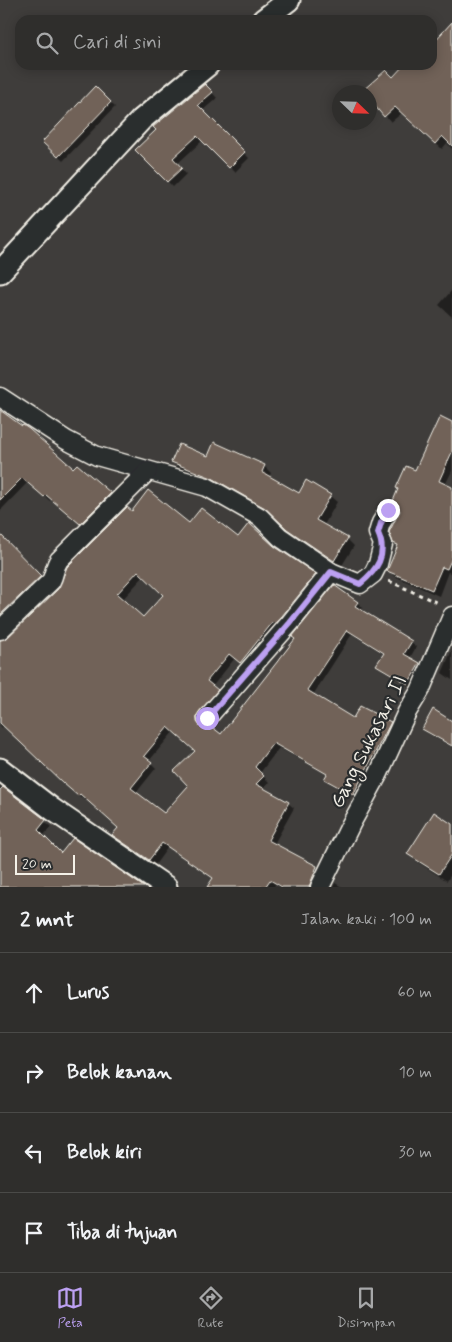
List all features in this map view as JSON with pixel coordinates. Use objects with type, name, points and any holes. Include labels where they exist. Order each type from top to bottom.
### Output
[{"type":"street","points":[[270,15],[289,0]]},
{"type":"street","points":[[0,272],[141,120],[202,70]]},
{"type":"street","points":[[0,397],[66,440],[97,456],[207,487],[260,517],[280,537],[331,572],[360,584],[373,574],[378,564],[383,544],[378,533],[388,510]]},
{"type":"street","points":[[0,630],[51,581],[58,560],[148,471]]},
{"type":"street","points":[[207,718],[290,623],[331,572]]},
{"type":"street","name":"Gang Sukasari II","points":[[320,887],[379,772],[407,712],[420,691],[448,611]]},
{"type":"street","points":[[0,769],[52,809],[166,887]]},
{"type":"path","points":[[373,574],[448,611]]},
{"type":"building","points":[[452,22],[452,146],[442,136],[435,144],[395,107],[384,117],[377,108],[377,85],[369,85],[386,70],[393,77],[399,70],[437,70],[437,38]]},
{"type":"building","points":[[205,84],[213,92],[198,105],[245,152],[229,168],[197,136],[173,158],[182,168],[167,182],[135,150],[156,130],[153,127]]},
{"type":"building","points":[[95,86],[111,102],[58,157],[42,142]]},
{"type":"building","points":[[0,410],[29,429],[73,468],[77,464],[111,493],[80,524],[46,495],[44,497],[22,478],[0,500]]},
{"type":"building","points":[[440,416],[452,422],[452,452],[439,481],[452,487],[452,558],[447,569],[442,567],[432,590],[387,571],[398,545],[393,543],[389,532],[400,511],[398,505],[393,501],[398,489],[396,488],[406,466],[415,470]]},
{"type":"building","points":[[214,442],[265,465],[262,472],[299,493],[306,480],[331,495],[316,520],[348,538],[334,561],[287,529],[265,508],[212,478],[171,462],[179,444],[208,456]]},
{"type":"building","points":[[148,490],[189,523],[201,508],[238,537],[249,523],[274,546],[316,574],[275,624],[273,622],[240,663],[229,654],[207,681],[218,690],[197,715],[197,722],[200,726],[205,728],[212,727],[221,734],[295,639],[292,637],[334,585],[358,602],[355,606],[412,641],[404,654],[420,663],[408,684],[376,665],[384,653],[347,630],[307,690],[353,718],[360,706],[391,722],[353,795],[324,779],[327,774],[273,743],[255,767],[264,776],[256,784],[289,802],[268,840],[317,866],[309,887],[282,887],[270,880],[265,887],[207,887],[213,878],[162,843],[149,860],[112,835],[118,828],[80,794],[78,796],[63,783],[0,723],[0,640],[7,638],[58,589],[67,567],[127,507],[132,511]],"holes":[[[138,571],[163,595],[143,617],[117,594]],[[168,727],[195,751],[174,771],[188,786],[164,813],[131,788],[152,762],[144,756]]]},
{"type":"building","points":[[0,534],[41,576],[0,615]]},
{"type":"building","points":[[433,709],[452,721],[452,746],[422,729]]},
{"type":"building","points":[[3,787],[46,820],[38,830],[61,853],[73,838],[144,887],[0,887],[0,790]]},
{"type":"building","points":[[434,812],[452,824],[452,854],[439,874],[407,854]]},
{"type":"route","points":[[207,718],[290,623],[331,572],[360,584],[373,574],[380,559],[383,544],[378,533],[388,510]]}]
